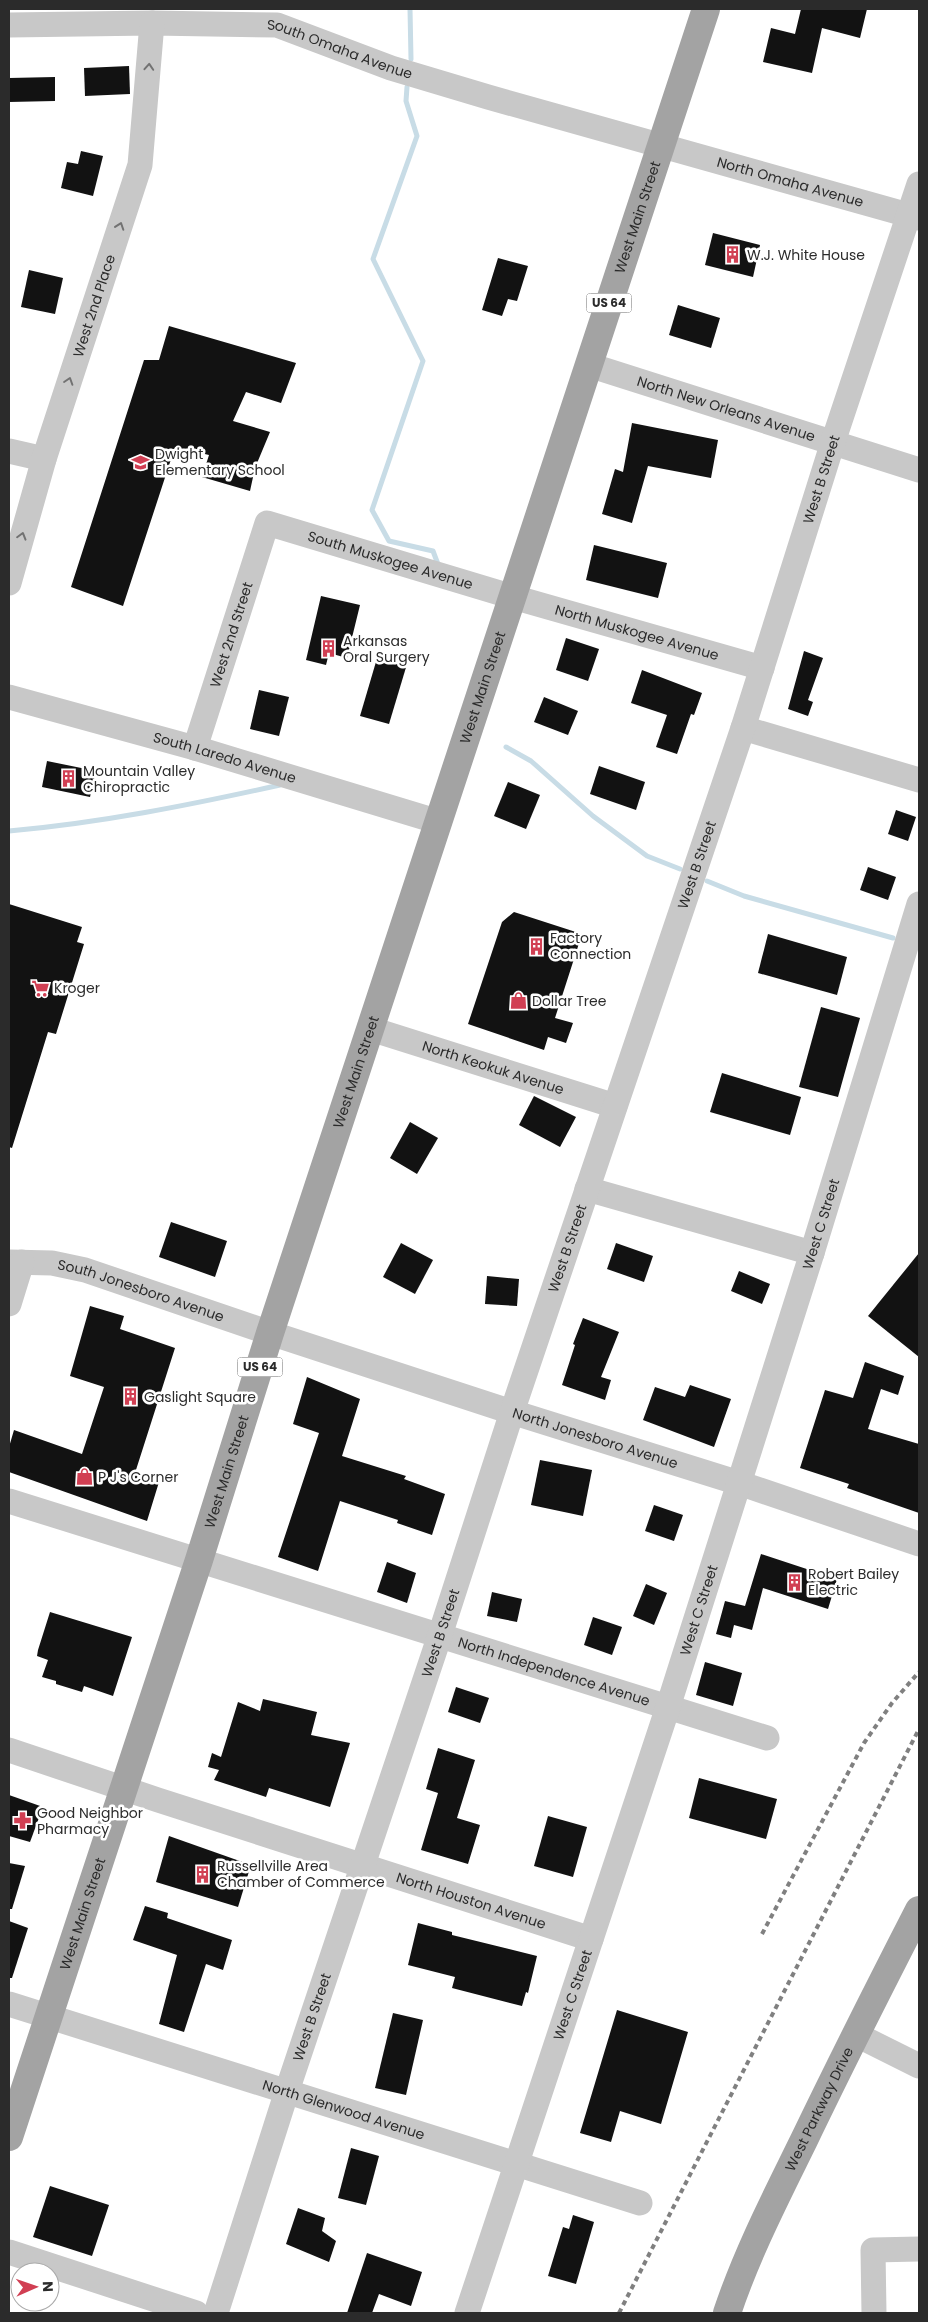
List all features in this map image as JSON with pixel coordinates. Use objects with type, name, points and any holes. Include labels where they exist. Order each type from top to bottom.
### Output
[{"type":"main road","name":"West Main Street","points":[[9,2137],[199,1560],[270,1334],[706,9]]},
{"type":"main road","name":"West Parkway Drive","points":[[728,2313],[740,2274],[760,2229],[855,2034],[919,1910]]},
{"type":"street","name":"South Omaha Avenue","points":[[9,25],[152,23],[277,17],[391,68],[661,147]]},
{"type":"street","name":"West 2nd Place","points":[[9,583],[44,459],[140,165],[152,23]]},
{"type":"street","name":"North Omaha Avenue","points":[[661,147],[914,216]]},
{"type":"street","name":"West B Street","points":[[216,2313],[287,2091],[440,1635],[512,1412],[743,728],[833,442],[914,216],[919,184]]},
{"type":"street","name":"North New Orleans Avenue","points":[[589,365],[919,470]]},
{"type":"street","points":[[9,451],[44,459]]},
{"type":"street","name":"South Muskogee Avenue","points":[[267,523],[512,597]]},
{"type":"street","name":"West 2nd Street","points":[[195,748],[267,523]]},
{"type":"street","name":"North Muskogee Avenue","points":[[512,597],[762,668]]},
{"type":"street","name":"South Laredo Avenue","points":[[9,697],[195,748],[439,822]]},
{"type":"street","points":[[743,728],[919,780]]},
{"type":"street","name":"West C Street","points":[[467,2313],[668,1706],[812,1252],[919,904]]},
{"type":"street","name":"North Keokuk Avenue","points":[[371,1029],[615,1106]]},
{"type":"street","points":[[587,1189],[812,1252]]},
{"type":"street","points":[[9,1304],[15,1262]]},
{"type":"street","name":"South Jonesboro Avenue","points":[[15,1262],[52,1263],[85,1270],[270,1334]]},
{"type":"street","name":"North Jonesboro Avenue","points":[[270,1334],[739,1483],[919,1544]]},
{"type":"street","name":"North Independence Avenue","points":[[9,1501],[767,1738]]},
{"type":"street","name":"North Houston Avenue","points":[[9,1750],[123,1789],[591,1939]]},
{"type":"street","name":"North Glenwood Avenue","points":[[9,2004],[640,2203]]},
{"type":"street","points":[[855,2034],[919,2066]]},
{"type":"street","points":[[874,2313],[873,2250],[919,2249]]},
{"type":"street","points":[[9,2252],[196,2313]]},
{"type":"building","points":[[801,9],[867,9],[860,38],[822,28],[812,73],[763,62],[771,28],[795,34]]},
{"type":"building","points":[[129,66],[130,94],[85,96],[84,68]]},
{"type":"building","points":[[55,77],[55,101],[9,102],[9,78]]},
{"type":"building","points":[[81,151],[103,156],[93,196],[61,188],[67,162],[78,164]]},
{"type":"building","name":"W.J. White House","points":[[713,233],[760,245],[753,277],[705,265]]},
{"type":"building","points":[[498,258],[528,266],[517,301],[508,299],[502,316],[482,310]]},
{"type":"building","points":[[29,270],[63,278],[55,314],[21,307]]},
{"type":"building","points":[[678,305],[720,318],[711,348],[669,335]]},
{"type":"building","name":"Dwight Elementary School","points":[[169,326],[296,363],[281,403],[246,392],[233,421],[270,432],[255,468],[250,491],[202,477],[209,455],[175,447],[123,606],[71,587],[144,360],[159,360]]},
{"type":"building","points":[[632,423],[718,440],[711,478],[648,466],[632,523],[602,514],[615,469],[623,472]]},
{"type":"building","points":[[594,545],[667,563],[658,598],[586,580]]},
{"type":"building","points":[[321,596],[360,605],[347,658],[329,653],[326,665],[306,660]]},
{"type":"building","points":[[566,638],[599,649],[588,681],[556,670]]},
{"type":"building","points":[[804,651],[823,658],[808,700],[813,702],[808,716],[788,709]]},
{"type":"building","points":[[378,655],[407,664],[389,724],[360,716]]},
{"type":"building","points":[[642,670],[702,693],[694,715],[691,714],[677,754],[656,747],[667,715],[631,703]]},
{"type":"building","points":[[259,690],[289,697],[279,736],[250,729]]},
{"type":"building","points":[[544,697],[578,711],[568,735],[534,722]]},
{"type":"building","name":"Mountain Valley Chiropractic","points":[[47,761],[96,771],[90,797],[42,787]]},
{"type":"building","points":[[599,766],[645,782],[636,810],[590,794]]},
{"type":"building","points":[[508,782],[540,795],[526,829],[494,816]]},
{"type":"building","points":[[896,810],[916,817],[908,841],[888,834]]},
{"type":"building","points":[[868,867],[896,877],[888,900],[860,890]]},
{"type":"building","name":"Kroger","points":[[9,904],[82,927],[77,942],[84,944],[56,1034],[48,1032],[12,1148],[9,1147]]},
{"type":"building","points":[[514,912],[582,934],[555,1018],[573,1023],[566,1043],[548,1037],[544,1050],[468,1024],[502,922]]},
{"type":"building","points":[[768,934],[847,957],[837,995],[758,973]]},
{"type":"building","points":[[821,1007],[860,1018],[838,1097],[799,1087]]},
{"type":"building","points":[[722,1073],[801,1097],[790,1135],[710,1112]]},
{"type":"building","points":[[534,1096],[576,1117],[560,1147],[519,1125]]},
{"type":"building","points":[[410,1122],[438,1138],[417,1174],[390,1158]]},
{"type":"building","points":[[171,1222],[227,1241],[215,1277],[159,1257]]},
{"type":"building","points":[[401,1243],[433,1260],[415,1294],[383,1277]]},
{"type":"building","points":[[616,1243],[653,1256],[644,1282],[607,1269]]},
{"type":"building","points":[[919,1253],[919,1357],[868,1316]]},
{"type":"building","points":[[739,1271],[770,1284],[762,1304],[731,1291]]},
{"type":"building","points":[[487,1276],[519,1279],[517,1306],[485,1304]]},
{"type":"building","points":[[90,1306],[124,1316],[120,1329],[175,1348],[135,1473],[159,1482],[147,1521],[9,1472],[9,1447],[14,1430],[82,1454],[104,1387],[70,1376]]},
{"type":"building","points":[[583,1318],[619,1332],[601,1377],[611,1380],[605,1400],[562,1385],[575,1345],[573,1344]]},
{"type":"building","points":[[865,1362],[904,1376],[898,1395],[881,1389],[868,1429],[919,1444],[919,1513],[847,1488],[849,1484],[800,1468],[825,1390],[853,1398]]},
{"type":"building","points":[[307,1377],[360,1399],[342,1456],[406,1476],[404,1479],[445,1494],[432,1535],[397,1523],[398,1520],[340,1501],[318,1571],[278,1557],[319,1433],[293,1424]]},
{"type":"building","points":[[690,1385],[731,1399],[714,1447],[643,1420],[655,1387],[685,1397]]},
{"type":"building","points":[[540,1460],[592,1470],[583,1516],[531,1505]]},
{"type":"building","points":[[654,1505],[683,1515],[674,1541],[645,1531]]},
{"type":"building","name":"Robert Bailey Electric","points":[[761,1554],[837,1579],[828,1609],[763,1588],[752,1630],[734,1625],[731,1638],[716,1634],[725,1601],[745,1606]]},
{"type":"building","points":[[387,1562],[416,1573],[407,1603],[377,1592]]},
{"type":"building","points":[[646,1584],[667,1593],[654,1625],[633,1616]]},
{"type":"building","points":[[492,1592],[522,1599],[517,1622],[487,1616]]},
{"type":"building","points":[[50,1612],[132,1637],[113,1696],[84,1686],[82,1692],[56,1684],[56,1681],[42,1677],[48,1660],[37,1656]]},
{"type":"building","points":[[593,1617],[622,1627],[612,1655],[584,1645]]},
{"type":"building","points":[[705,1662],[742,1673],[733,1706],[696,1695]]},
{"type":"building","points":[[456,1687],[489,1698],[480,1723],[448,1712]]},
{"type":"building","points":[[263,1699],[317,1712],[311,1735],[350,1743],[330,1807],[269,1788],[266,1797],[214,1780],[219,1770],[208,1767],[212,1753],[221,1757],[238,1702],[260,1711]]},
{"type":"building","points":[[438,1748],[475,1760],[457,1818],[480,1825],[468,1864],[421,1850],[438,1793],[426,1789]]},
{"type":"building","points":[[699,1778],[777,1799],[766,1839],[689,1818]]},
{"type":"building","name":"Good Neighbor Pharmacy","points":[[9,1795],[43,1807],[30,1842],[9,1836]]},
{"type":"building","points":[[548,1816],[587,1827],[573,1877],[534,1866]]},
{"type":"building","name":"Russellville Area Chamber of Commerce","points":[[169,1836],[251,1865],[238,1907],[156,1882]]},
{"type":"building","points":[[9,1863],[25,1866],[12,1909],[9,1909]]},
{"type":"building","points":[[145,1906],[168,1913],[167,1918],[232,1940],[223,1970],[206,1964],[184,2032],[159,2024],[177,1955],[133,1940]]},
{"type":"building","points":[[9,1921],[28,1928],[12,1978],[9,1978]]},
{"type":"building","points":[[418,1923],[452,1932],[452,1935],[537,1956],[528,1993],[526,1992],[522,2006],[452,1988],[455,1977],[408,1965]]},
{"type":"building","points":[[617,2010],[688,2032],[661,2124],[620,2111],[611,2142],[580,2133]]},
{"type":"building","points":[[393,2013],[423,2020],[406,2095],[375,2088]]},
{"type":"building","points":[[351,2148],[379,2156],[366,2205],[338,2198]]},
{"type":"building","points":[[50,2186],[109,2205],[92,2256],[33,2237]]},
{"type":"building","points":[[298,2208],[325,2218],[322,2231],[336,2241],[329,2262],[286,2244]]},
{"type":"building","points":[[573,2215],[594,2222],[576,2284],[548,2276],[563,2227],[569,2229]]},
{"type":"building","points":[[367,2253],[422,2272],[411,2306],[379,2294],[372,2313],[347,2313]]},
{"type":"waterway","points":[[410,9],[411,59]]},
{"type":"waterway","points":[[407,87],[406,101],[417,136],[373,259],[423,361],[372,510],[389,541],[433,551],[439,567]]},
{"type":"waterway","points":[[506,747],[531,761],[593,816],[647,856],[680,869]]},
{"type":"waterway","points":[[9,831],[43,828],[145,812],[280,785]]},
{"type":"waterway","points":[[707,881],[744,896],[893,938]]},
{"type":"railway","points":[[762,1934],[864,1743],[892,1703],[919,1672]]},
{"type":"railway","points":[[619,2313],[919,1729]]},
{"type":"place","name":"W.J. White House","points":[[733,255]]},
{"type":"place","name":"Dwight Elementary School","points":[[141,462]]},
{"type":"place","name":"Arkansas Oral Surgery","points":[[329,649]]},
{"type":"place","name":"Mountain Valley Chiropractic","points":[[69,779]]},
{"type":"place","name":"Factory Connection","points":[[536,946]]},
{"type":"place","name":"Kroger","points":[[40,988]]},
{"type":"place","name":"Dollar Tree","points":[[518,1001]]},
{"type":"place","name":"Gaslight Square","points":[[130,1397]]},
{"type":"place","name":"P J's Corner","points":[[84,1477]]},
{"type":"place","name":"Robert Bailey Electric","points":[[794,1582]]},
{"type":"place","name":"Good Neighbor Pharmacy","points":[[23,1821]]},
{"type":"place","name":"Russellville Area Chamber of Commerce","points":[[203,1874]]}]
